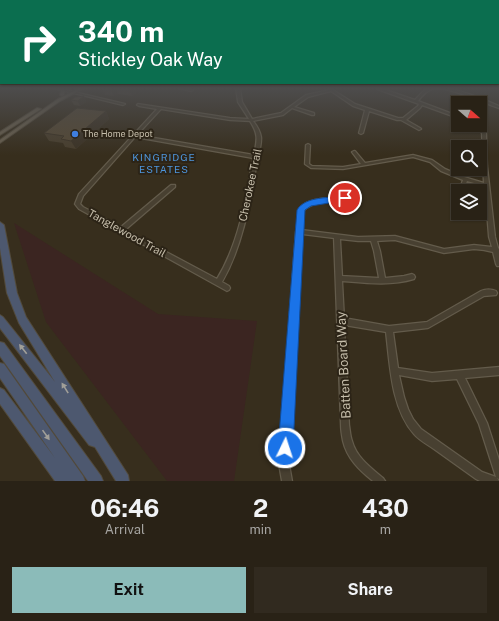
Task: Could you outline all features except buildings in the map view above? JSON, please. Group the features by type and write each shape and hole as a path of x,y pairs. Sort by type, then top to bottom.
{"highway":[{"path":"0,225 12,293 18,310 27,328 123,481"},
{"path":"0,320 123,481"},
{"path":"0,347 96,481"},
{"path":"0,368 78,481"},
{"path":"0,394 63,481"}],"main road":[{"path":"0,134 37,110"},
{"path":"0,142 43,110"},
{"path":"23,112 26,115 24,118"}],"street":[{"name":"Tanglewood Trail","path":"158,110 84,191 78,201 79,206 227,288"},
{"path":"176,110 230,119 251,120 282,114 287,110"},
{"name":"Cherokee Trail","path":"218,282 223,274 239,234 256,157 259,135 245,110"},
{"path":"302,110 312,114"},
{"path":"361,133 367,110"},
{"path":"369,110 402,119 419,129"},
{"path":"402,119 414,110"},
{"path":"441,110 451,114"},
{"path":"483,132 487,184"},
{"path":"134,136 256,157"},
{"path":"308,145 307,164 311,167 334,169 413,156 425,159 451,174 483,184"},
{"path":"354,152 364,165"},
{"path":"463,184 465,179"},
{"path":"487,185 499,264"},
{"path":"122,229 173,186"},
{"path":"287,481 284,464 301,210 306,205 341,198 351,200"},
{"path":"299,232 358,239 395,238 444,251 451,251 468,246 480,246 497,250"},
{"name":"Batten Board Way","path":"337,236 345,424 348,446 354,456 380,481"},
{"path":"372,238 377,251 382,280"},
{"path":"339,278 404,280 412,277"},
{"path":"341,321 389,329 433,324 482,293 494,292"},
{"path":"389,329 401,404 411,425 418,432 479,476 494,481"},
{"path":"396,371 432,377 499,371"},
{"path":"459,375 483,423 499,474"}],"shaded area":[{"path":"14,223 158,314 257,321 234,481 167,481 46,322"}],"place":[{"name":"The Home Depot","path":"75,134"}],"district":[{"name":"KINGRIDGE ESTATES","path":"164,162"}],"route":[{"path":"285,448 300,213 303,207 310,203 345,198"}]}
